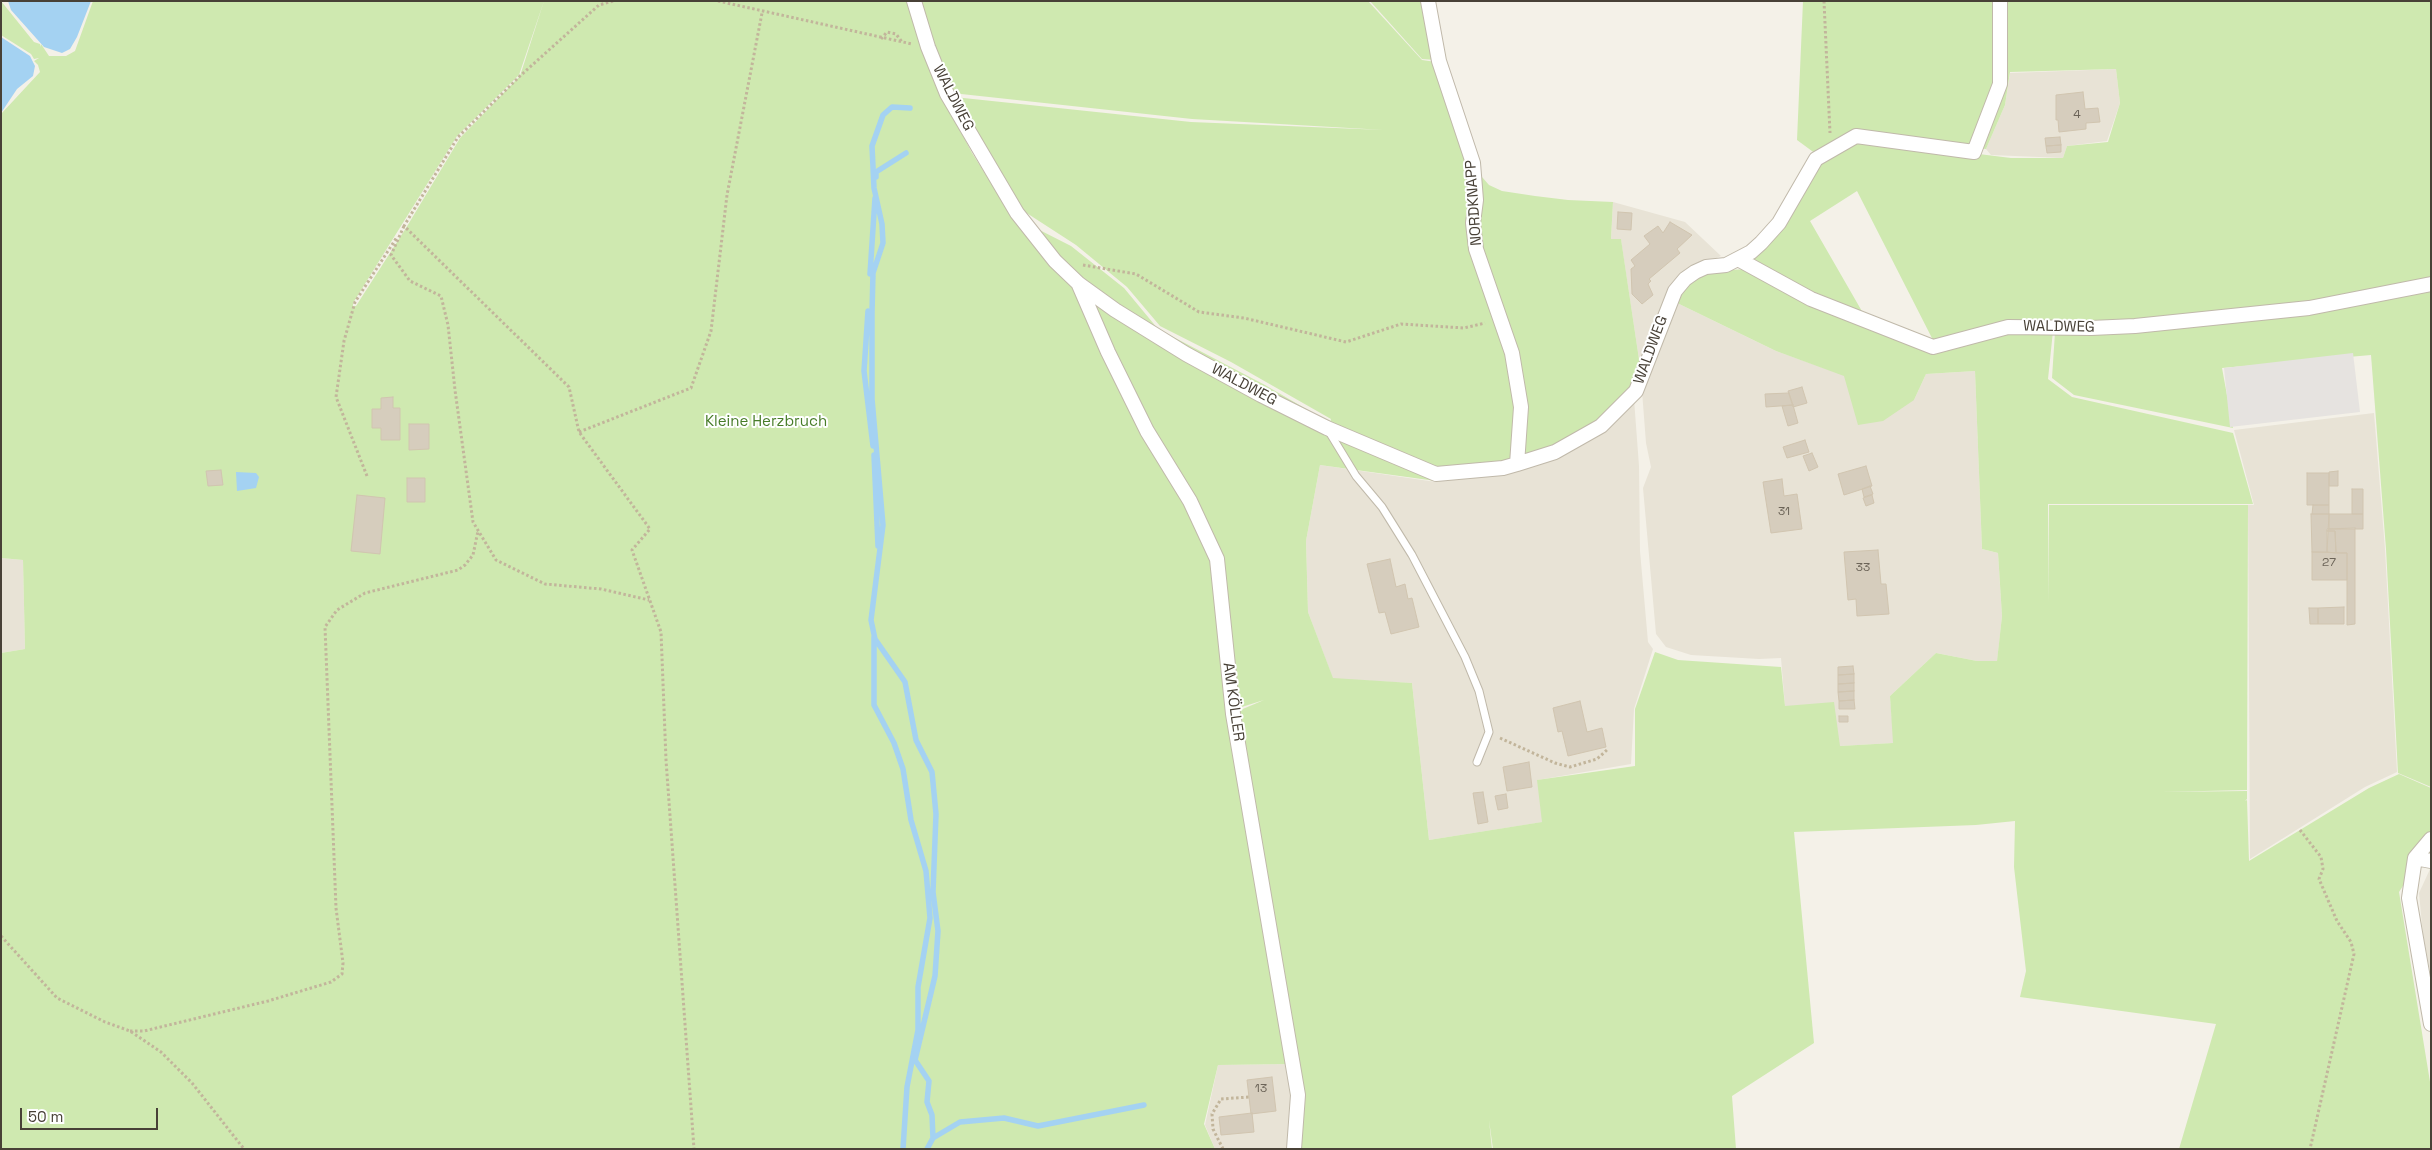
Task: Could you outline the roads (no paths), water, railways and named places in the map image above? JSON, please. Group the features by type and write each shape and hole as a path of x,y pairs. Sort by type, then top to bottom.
{"street":[{"name":"WALDWEG","path":"914,1 928,47 947,94 1017,213 1055,261 1079,284 1186,354 1327,428 1436,474 1503,468 1518,464 1556,452 1601,426 1636,391 1674,291 1685,278 1695,272 1706,267 1726,265 1738,259 1811,299 1933,347 2008,327 2091,328 2135,326 2309,308 2431,284"},
{"name":"NORDKNAPP","path":"1428,1 1439,61 1473,163 1476,200 1473,223 1476,249 1512,353 1519,386 1521,407 1518,464"},
{"path":"1738,259 1751,252 1770,235 1816,159 1856,136 1974,152 2000,84 2000,1"},
{"name":"AM KÖLLER","path":"1079,284 1108,352 1146,431 1190,501 1216,559 1231,698 1298,1095 1294,1149"},
{"path":"2431,839 2415,858 2409,898 2431,1024"},
{"path":"2415,858 2431,861"}],"lane":[{"path":"1327,428 1356,476 1382,507 1440,606 1479,690 1489,732 1477,762"}],"water":[{"path":"8,1 91,1 77,37 70,49 62,53 44,47 11,10"},
{"path":"1,37 30,56 35,66 33,76 17,89 1,113"},
{"path":"236,472 256,473 259,477 256,488 237,491"}],"waterway":[{"path":"910,108 892,107 883,115 872,146 874,188 882,224 883,243 873,273 872,313 872,399 883,525 871,620 875,639 905,682 916,740 932,772 936,814 933,892 938,931 935,976 915,1060 929,1081 927,1102 932,1115 933,1138 927,1149"},
{"path":"876,177 876,172 906,153"},
{"path":"870,274 875,198"},
{"path":"868,311 864,371 873,446"},
{"path":"874,455 878,546"},
{"path":"874,637 874,705 894,743 903,769 911,820 926,871 930,918 918,987 918,1030 907,1087 903,1149"},
{"path":"933,1138 960,1122 1004,1118 1038,1126 1144,1105"}],"park label":[{"name":"Kleine Herzbruch","path":"766,422"}]}
